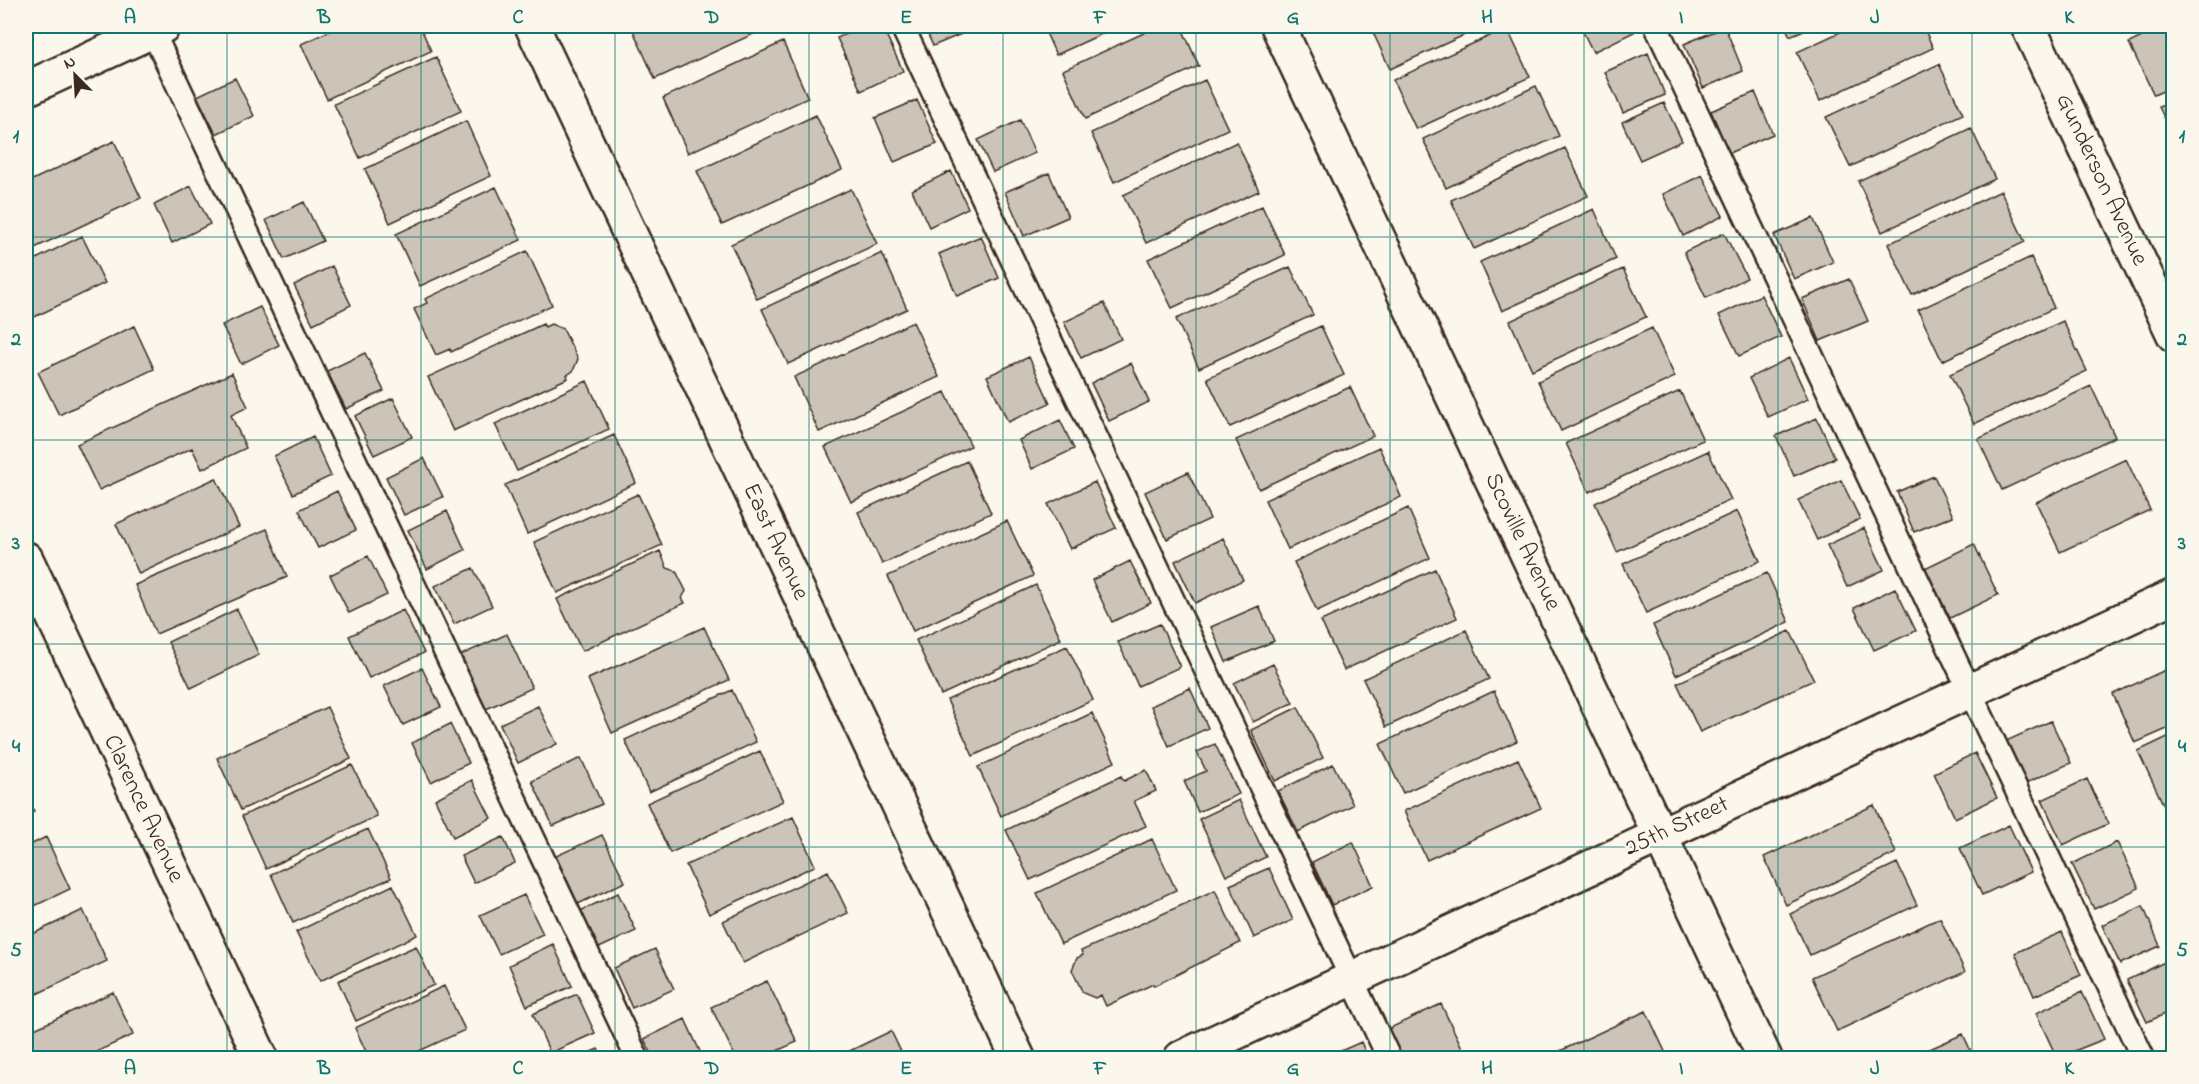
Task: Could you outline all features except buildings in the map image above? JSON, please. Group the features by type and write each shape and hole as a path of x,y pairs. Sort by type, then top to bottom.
{"street":[{"name":"East Avenue","path":"532,26 1018,1059"},
{"name":"Scoville Avenue","path":"1278,26 1765,1059"},
{"name":"Gunderson Avenue","path":"2028,26 2174,335"},
{"path":"26,89 155,27"},
{"name":"Clarence Avenue","path":"26,559 261,1059"},
{"name":"25th Street","path":"1181,1059 2174,596"}],"lane":[{"path":"902,26 1389,1059"},
{"path":"1656,26 2143,1059"},
{"path":"155,27 637,1059"}]}
